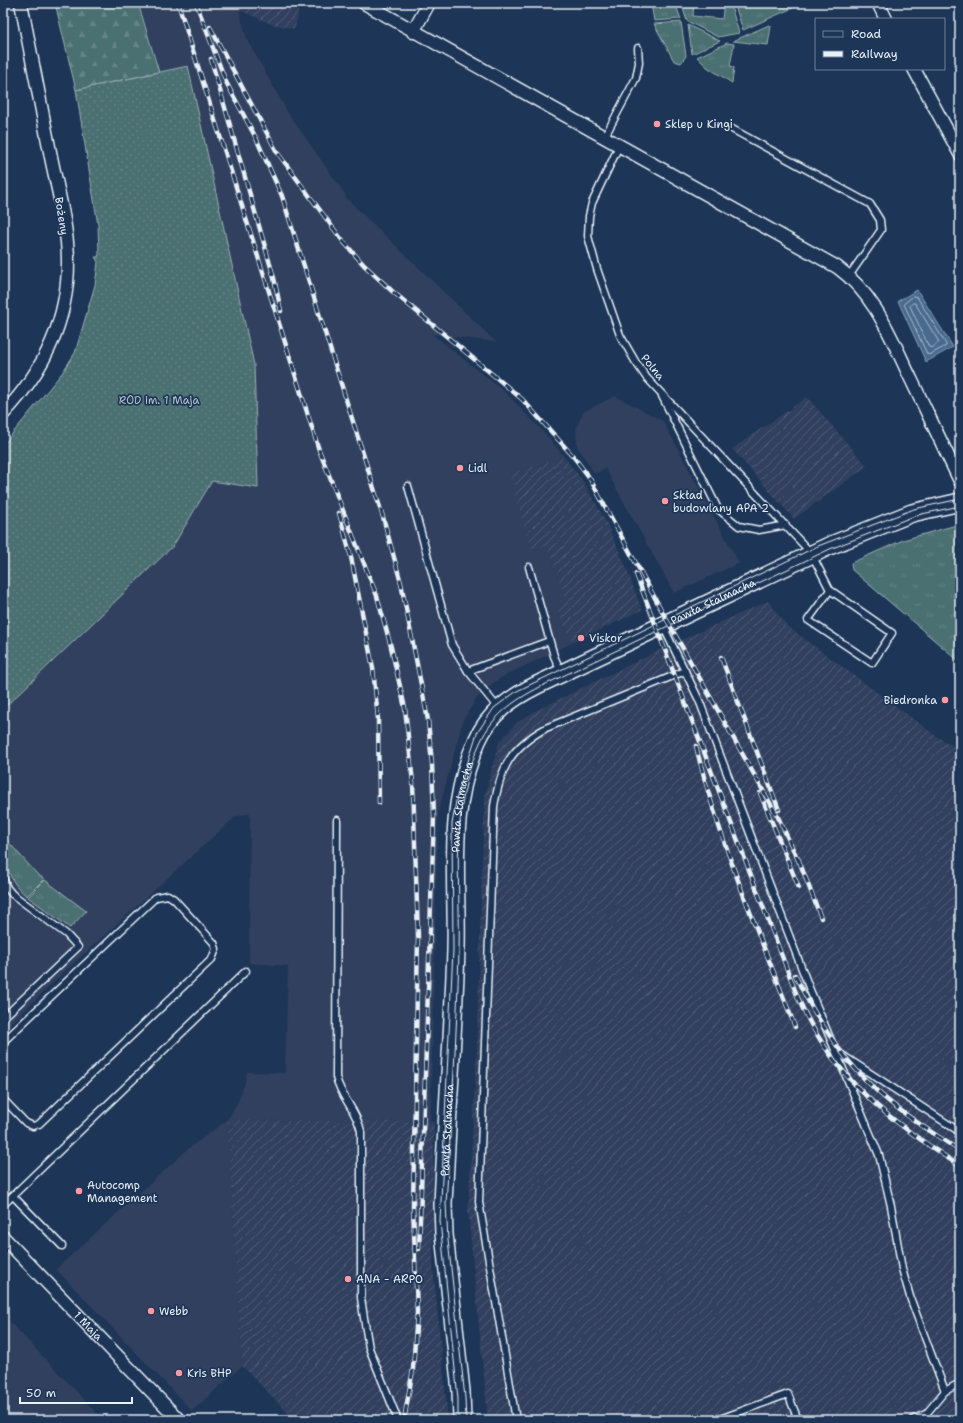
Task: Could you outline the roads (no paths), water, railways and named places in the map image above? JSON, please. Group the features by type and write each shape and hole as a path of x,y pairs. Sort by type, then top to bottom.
{"street":[{"name":"Bożeny","path":"3,414 33,378 52,341 63,306 68,262 61,206 21,3"},
{"path":"364,3 413,32 837,267 849,276 868,298 886,326 960,481"},
{"path":"413,32 429,3"},
{"path":"878,3 886,18"},
{"path":"915,70 960,154"},
{"name":"Pawła Stalmacha","path":"462,1420 462,1398 443,1214 456,950 455,831 458,804 473,750 483,728 499,709 518,695 811,553 904,516 930,508 960,502"},
{"name":"1 Maja","path":"3,1237 177,1418"}],"lane":[{"path":"604,138 636,78 639,63 638,48"},
{"path":"732,128 870,204 880,220 881,230 849,276"},
{"name":"Polna","path":"619,146 592,203 588,226 590,248 620,335 635,362 658,389 811,553 830,590"},
{"path":"658,389 718,509 739,526 760,530 786,525"},
{"path":"408,486 447,632 452,645 468,671 499,709"},
{"path":"529,567 549,641 562,673"},
{"path":"830,590 892,632 872,663 808,620 830,590"},
{"path":"662,625 699,700 810,990 879,1155 886,1179 904,1276 911,1300 945,1391"},
{"path":"468,671 549,641"},
{"path":"516,1420 479,1202 494,806 497,789 501,774 508,760 531,737 546,728 685,671"},
{"path":"337,820 336,1077 339,1088 358,1118 361,1131 361,1298 369,1348 398,1420"},
{"path":"3,878 7,888 12,894 66,934 78,948 3,1018"},
{"path":"3,1042 156,897 168,895 214,943 216,949 212,959 39,1124 33,1126 26,1123 3,1099"},
{"path":"3,1205 246,971"},
{"path":"835,1050 960,1132"},
{"path":"13,1196 62,1246"},
{"path":"912,1420 926,1414 945,1391 960,1383"},
{"path":"717,1420 788,1394 798,1420"}],"water":[{"path":"917,290 953,347 926,362 898,301"}],"tram line":[{"path":"458,1420 458,1399 440,1221 453,950 452,824 457,796 477,733 494,708 517,691 818,546 914,509 960,499"},
{"path":"466,1420 448,1240 446,1204 458,983 458,872 460,819 470,768 485,732 507,708 516,701 546,684 830,549 917,515 960,506"}],"railway":[{"path":"178,3 319,450 377,596 391,647 405,708 413,783 418,936 413,1206 417,1313 413,1369 404,1420"},
{"path":"196,3 226,82 256,138 282,196 383,517 401,583 428,720 432,764 434,816 419,1249"},
{"path":"210,27 277,152 342,240 364,265 392,291 522,399 573,456 589,477 668,622 778,817 799,862"},
{"path":"211,59 274,278 281,311"},
{"path":"339,513 351,557 373,668 378,719 379,803"},
{"path":"636,574 798,998 812,1027 828,1052 846,1075 866,1095 909,1131 960,1166"},
{"path":"721,657 779,810"},
{"path":"696,746 705,782 728,853 795,1027"},
{"path":"760,793 799,888"},
{"path":"798,858 821,918"},
{"path":"795,975 813,1009 845,1057 871,1085 912,1119 960,1151"}],"place":[{"name":"Sklep u Kingi","path":"657,124"},
{"name":"Lidl","path":"460,468"},
{"name":"Skład budowlany APA 2","path":"665,501"},
{"name":"Viskor","path":"581,638"},
{"name":"Biedronka","path":"945,700"},
{"name":"Autocomp Management","path":"79,1191"},
{"name":"ANA - ARPO","path":"348,1279"},
{"name":"Webb","path":"151,1311"},
{"name":"Kris BHP","path":"179,1373"}],"park label":[{"name":"ROD im. 1 Maja","path":"159,400"}]}
